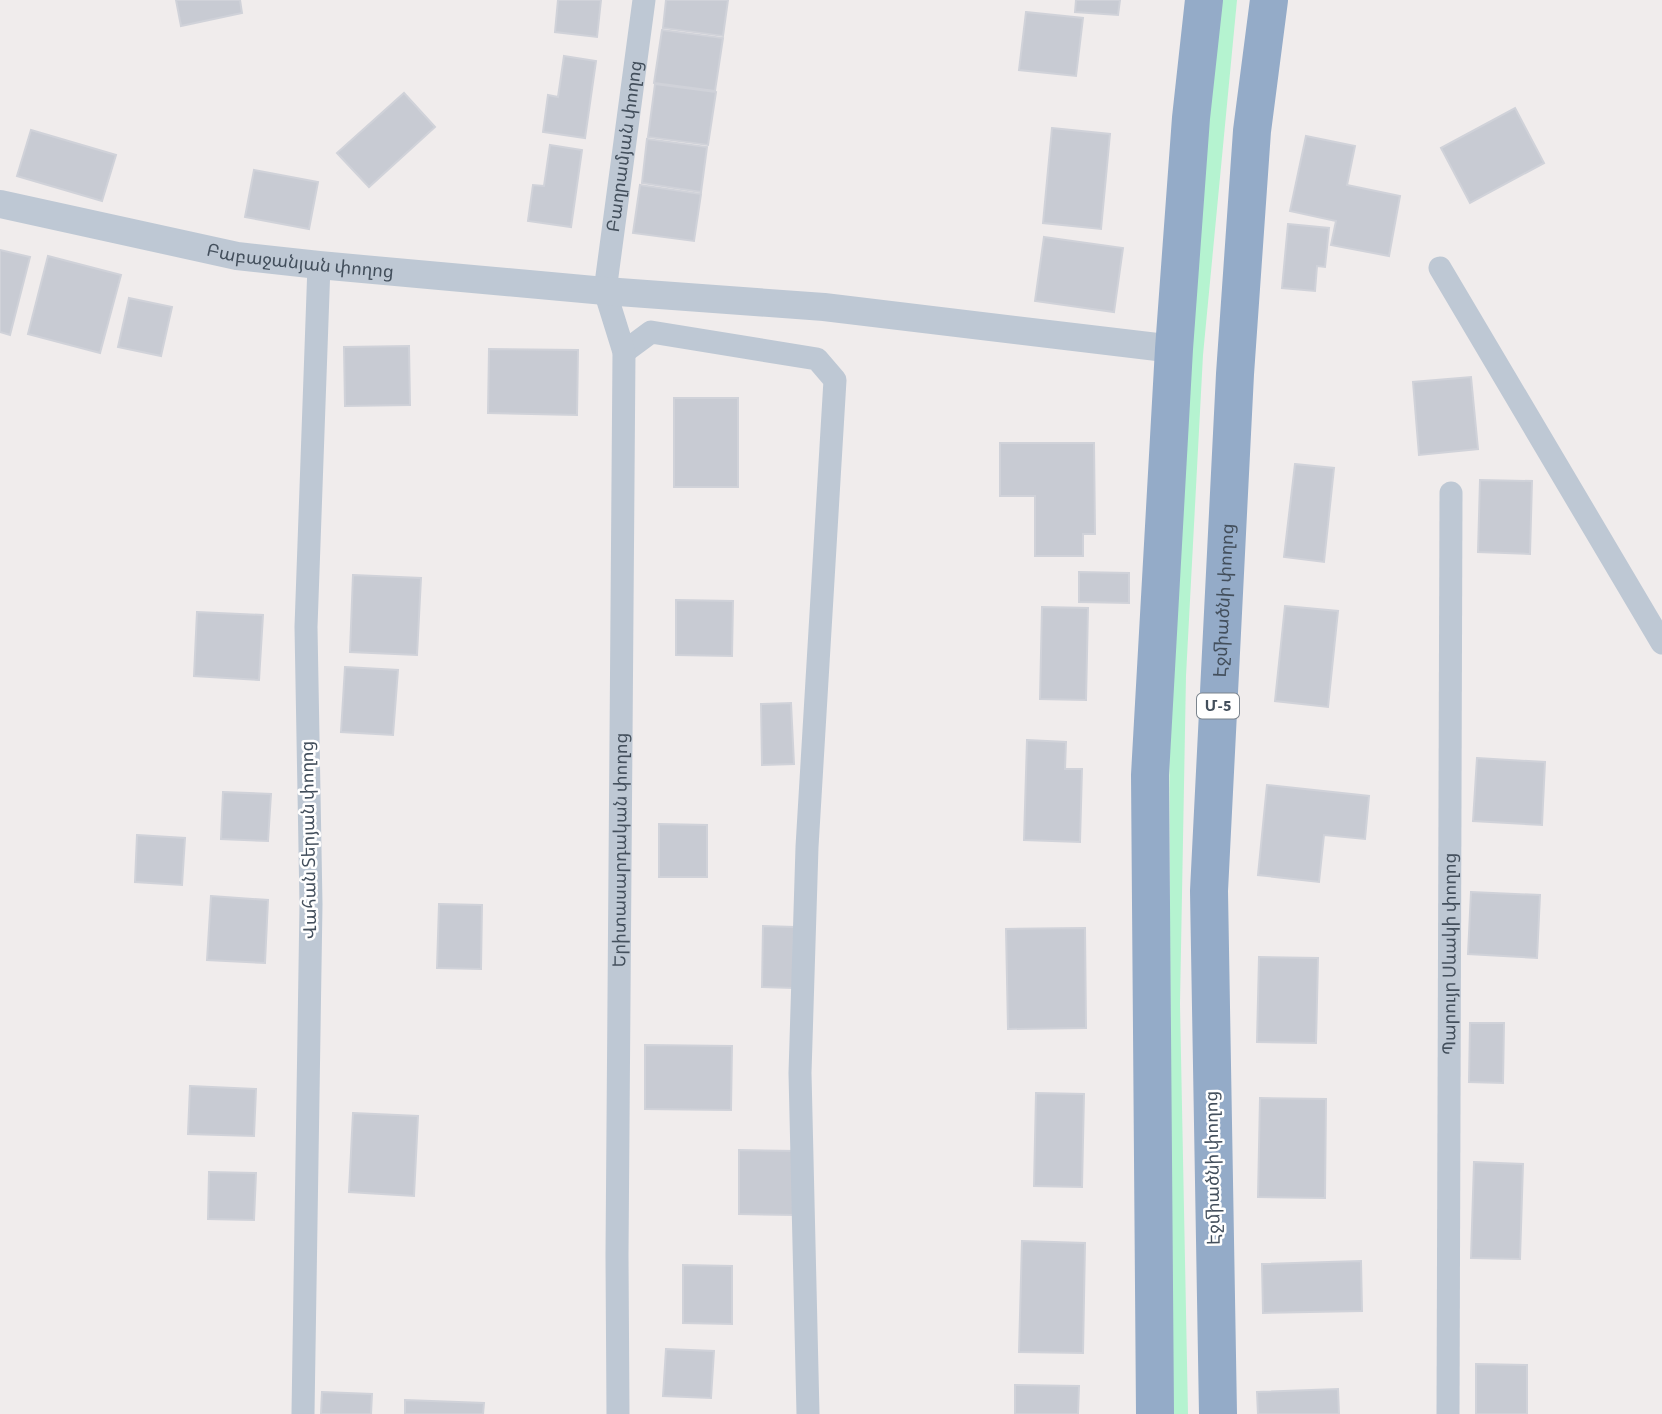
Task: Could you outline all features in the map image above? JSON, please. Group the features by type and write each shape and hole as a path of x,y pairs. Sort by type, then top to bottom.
{"highway":[{"path":"1155,1414 1150,775 1174,349 1191,118 1204,0"},
{"name":"Էջմիածնի փողոց","path":"1218,1414 1209,891 1235,374 1252,131 1269,0"}],"street":[{"name":"Բաղրամյան փողոց","path":"605,290 644,0"},
{"name":"Բաբաջանյան փողոց","path":"0,204 237,256 824,307 1174,349"},
{"name":"Վահան Տերյան փողոց","path":"303,1414 311,904 306,627 319,265"},
{"path":"1440,268 1662,643"},
{"name":"Երիտասարդական փողոց","path":"605,290 624,352 618,1414"},
{"path":"624,352 651,332 817,359 835,380 807,846 800,1073 808,1414"},
{"name":"Պարույր Սևակի փողոց","path":"1448,1414 1451,493"}],"green space":[{"path":"1220,0 1237,0 1203,355 1186,676 1180,1004 1188,1414 1172,1414 1169,676 1185,356"}],"building":[{"path":"176,0 240,0 242,13 181,26"},
{"path":"558,0 601,0 597,37 555,32"},
{"path":"666,0 728,0 723,36 663,28"},
{"path":"1076,0 1120,0 1118,15 1075,12"},
{"path":"1026,12 1083,18 1076,76 1019,70"},
{"path":"662,30 723,38 715,91 654,83"},
{"path":"564,56 596,61 585,138 543,132 548,95 558,97"},
{"path":"655,84 716,92 708,145 648,137"},
{"path":"404,93 435,127 369,187 337,153"},
{"path":"1515,108 1544,163 1470,203 1441,148"},
{"path":"1052,128 1110,134 1101,229 1043,223"},
{"path":"31,130 116,155 102,201 17,176"},
{"path":"1306,136 1355,146 1347,185 1400,196 1389,256 1331,245 1336,221 1290,211"},
{"path":"647,139 707,147 701,192 642,183"},
{"path":"550,145 582,150 571,227 528,221 533,185 544,186"},
{"path":"254,170 318,182 309,229 245,217"},
{"path":"640,185 701,194 694,241 633,233"},
{"path":"1288,224 1329,228 1325,267 1317,266 1315,291 1282,288"},
{"path":"1044,237 1123,248 1114,312 1035,301"},
{"path":"0,250 30,257 10,335 0,332"},
{"path":"48,256 121,275 100,353 28,334"},
{"path":"129,298 172,307 161,356 118,347"},
{"path":"409,346 410,405 345,406 344,347"},
{"path":"489,349 578,350 577,415 488,413"},
{"path":"1471,377 1478,449 1419,455 1413,382"},
{"path":"674,398 738,398 738,487 674,487"},
{"path":"1000,443 1094,443 1095,534 1083,534 1083,556 1035,556 1035,496 1000,496"},
{"path":"1295,464 1334,468 1324,562 1284,557"},
{"path":"1480,480 1532,481 1530,554 1478,552"},
{"path":"1079,572 1129,573 1129,603 1079,602"},
{"path":"353,575 421,578 417,655 350,652"},
{"path":"676,600 733,601 732,656 676,655"},
{"path":"1285,606 1338,611 1328,707 1275,701"},
{"path":"1042,607 1088,608 1086,700 1040,699"},
{"path":"197,612 263,615 259,680 194,676"},
{"path":"345,667 398,670 393,735 341,732"},
{"path":"791,703 794,764 762,765 761,704"},
{"path":"1027,740 1066,742 1065,769 1082,769 1080,842 1024,840"},
{"path":"1477,758 1545,762 1542,825 1473,821"},
{"path":"1267,785 1369,796 1365,839 1324,835 1319,882 1258,875"},
{"path":"223,792 271,794 268,841 221,839"},
{"path":"659,824 707,825 707,877 659,877"},
{"path":"137,835 185,838 182,885 135,882"},
{"path":"1471,892 1540,895 1537,958 1468,954"},
{"path":"211,896 268,900 265,963 207,960"},
{"path":"439,904 482,905 481,969 437,968"},
{"path":"763,926 794,927 793,988 762,987"},
{"path":"1085,928 1086,1028 1008,1029 1006,929"},
{"path":"1259,957 1318,958 1316,1043 1257,1042"},
{"path":"1470,1023 1504,1023 1503,1083 1469,1082"},
{"path":"645,1045 732,1046 731,1110 645,1109"},
{"path":"190,1086 256,1089 254,1136 188,1134"},
{"path":"1036,1093 1084,1094 1082,1187 1034,1186"},
{"path":"1260,1098 1326,1099 1325,1198 1258,1197"},
{"path":"353,1113 418,1116 414,1196 349,1192"},
{"path":"739,1150 796,1151 795,1215 739,1214"},
{"path":"1474,1162 1523,1164 1520,1259 1471,1258"},
{"path":"209,1172 256,1173 254,1220 208,1219"},
{"path":"1022,1241 1085,1243 1083,1353 1019,1352"},
{"path":"1361,1261 1362,1311 1263,1313 1262,1264"},
{"path":"683,1265 732,1266 732,1324 683,1323"},
{"path":"666,1349 714,1351 711,1398 663,1396"},
{"path":"1476,1364 1527,1365 1527,1414 1476,1414"},
{"path":"1015,1385 1079,1386 1078,1414 1015,1414"},
{"path":"1338,1389 1339,1414 1258,1414 1257,1392"},
{"path":"322,1392 372,1394 371,1414 321,1414"},
{"path":"405,1400 484,1403 483,1414 405,1414"}]}
